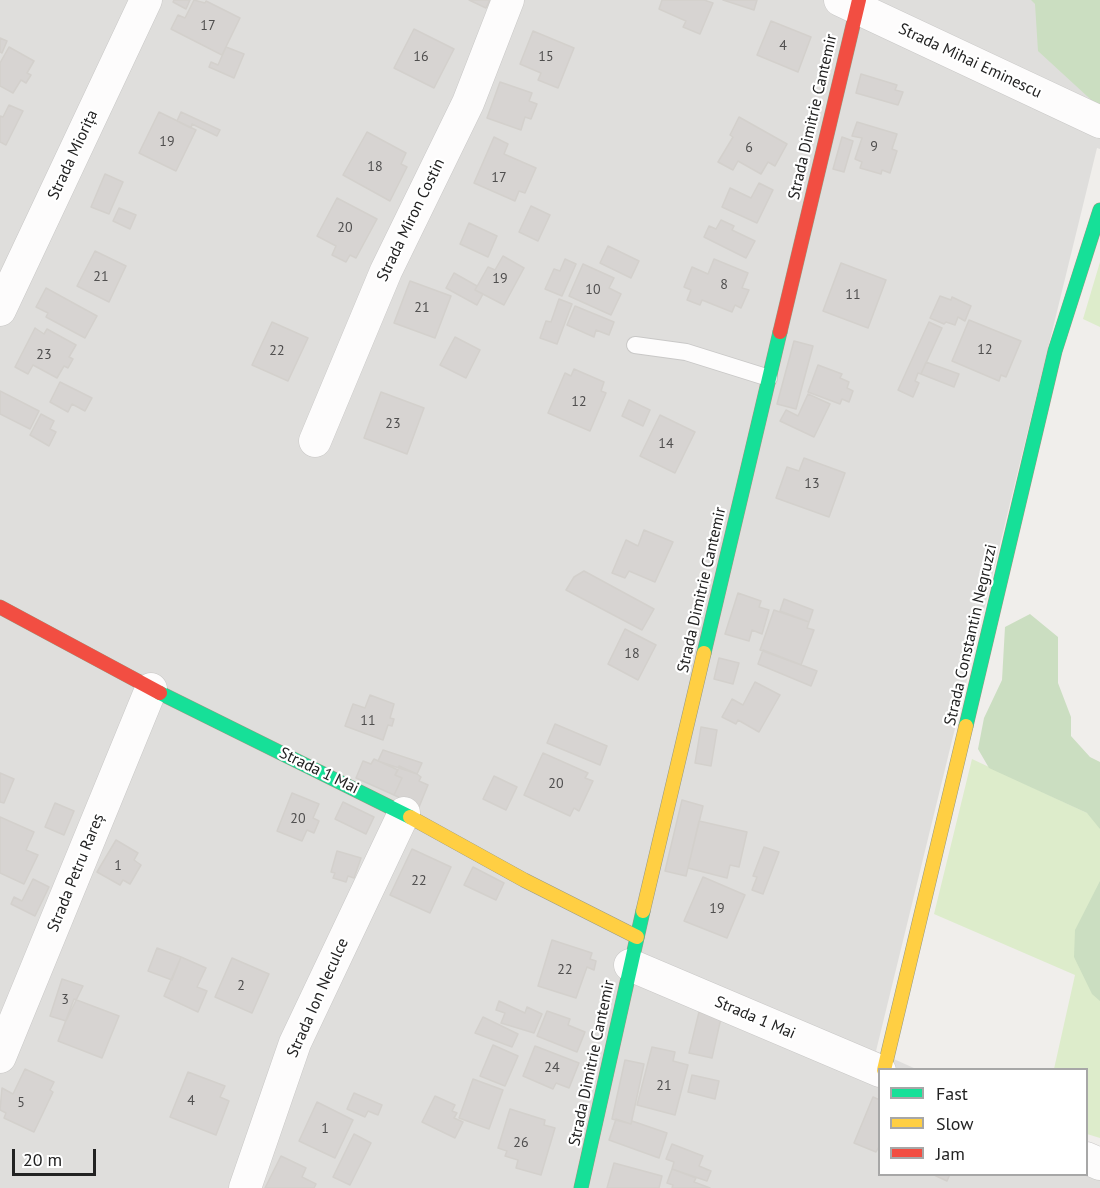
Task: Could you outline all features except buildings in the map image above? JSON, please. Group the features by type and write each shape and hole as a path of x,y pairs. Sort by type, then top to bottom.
{"street":[{"name":"Strada Miorița","path":"0,310 146,0"},
{"name":"Strada Miron Costin","path":"315,441 386,271 468,103 508,0"},
{"name":"Strada Mihai Eminescu","path":"851,2 1100,122"},
{"name":"Strada Dimitrie Cantemir","path":"581,1188 634,951 769,378 851,2"},
{"name":"Strada Constantin Negruzzi","path":"884,1068 1055,351 1100,210"},
{"name":"Strada 1 Mai","path":"0,607 151,689 404,813 524,880 634,951 878,1071"},
{"name":"Strada Petru Rareș","path":"0,1057 151,689"},
{"name":"Strada Ion Neculce","path":"245,1188 295,1043 404,813"}],"lane":[{"path":"635,345 686,352 769,378"}],"shaded area":[{"path":"0,0 1100,0 1100,149 1097,148 876,1051 914,1068 878,1068 878,1176 1088,1176 1088,1171 1100,1151 1100,1188 0,1188"}],"green space":[{"path":"1031,0 1100,0 1100,108 1038,51 1035,4"},
{"path":"1100,262 1100,327 1083,319"},
{"path":"1030,614 1058,637 1058,683 1071,717 1071,736 1090,757 1100,762 1100,829 1087,813 989,768 978,749 984,718 1002,680 1005,627"},
{"path":"972,759 1100,819 1100,1138 1088,1134 1088,1068 1054,1068 1075,975 934,914"},
{"path":"1100,881 1100,1001 1092,994 1074,957 1075,930"}],"traffic: fast":[{"path":"966,726 1055,351 1100,210"},
{"path":"704,653 780,332"},
{"path":"160,693 410,817"},
{"path":"581,1188 643,911"}],"traffic: slow":[{"path":"643,911 704,653"},
{"path":"884,1068 966,726"},
{"path":"410,817 524,880 637,937"}],"traffic: jam":[{"path":"780,332 859,0"},
{"path":"0,607 160,693"}]}
